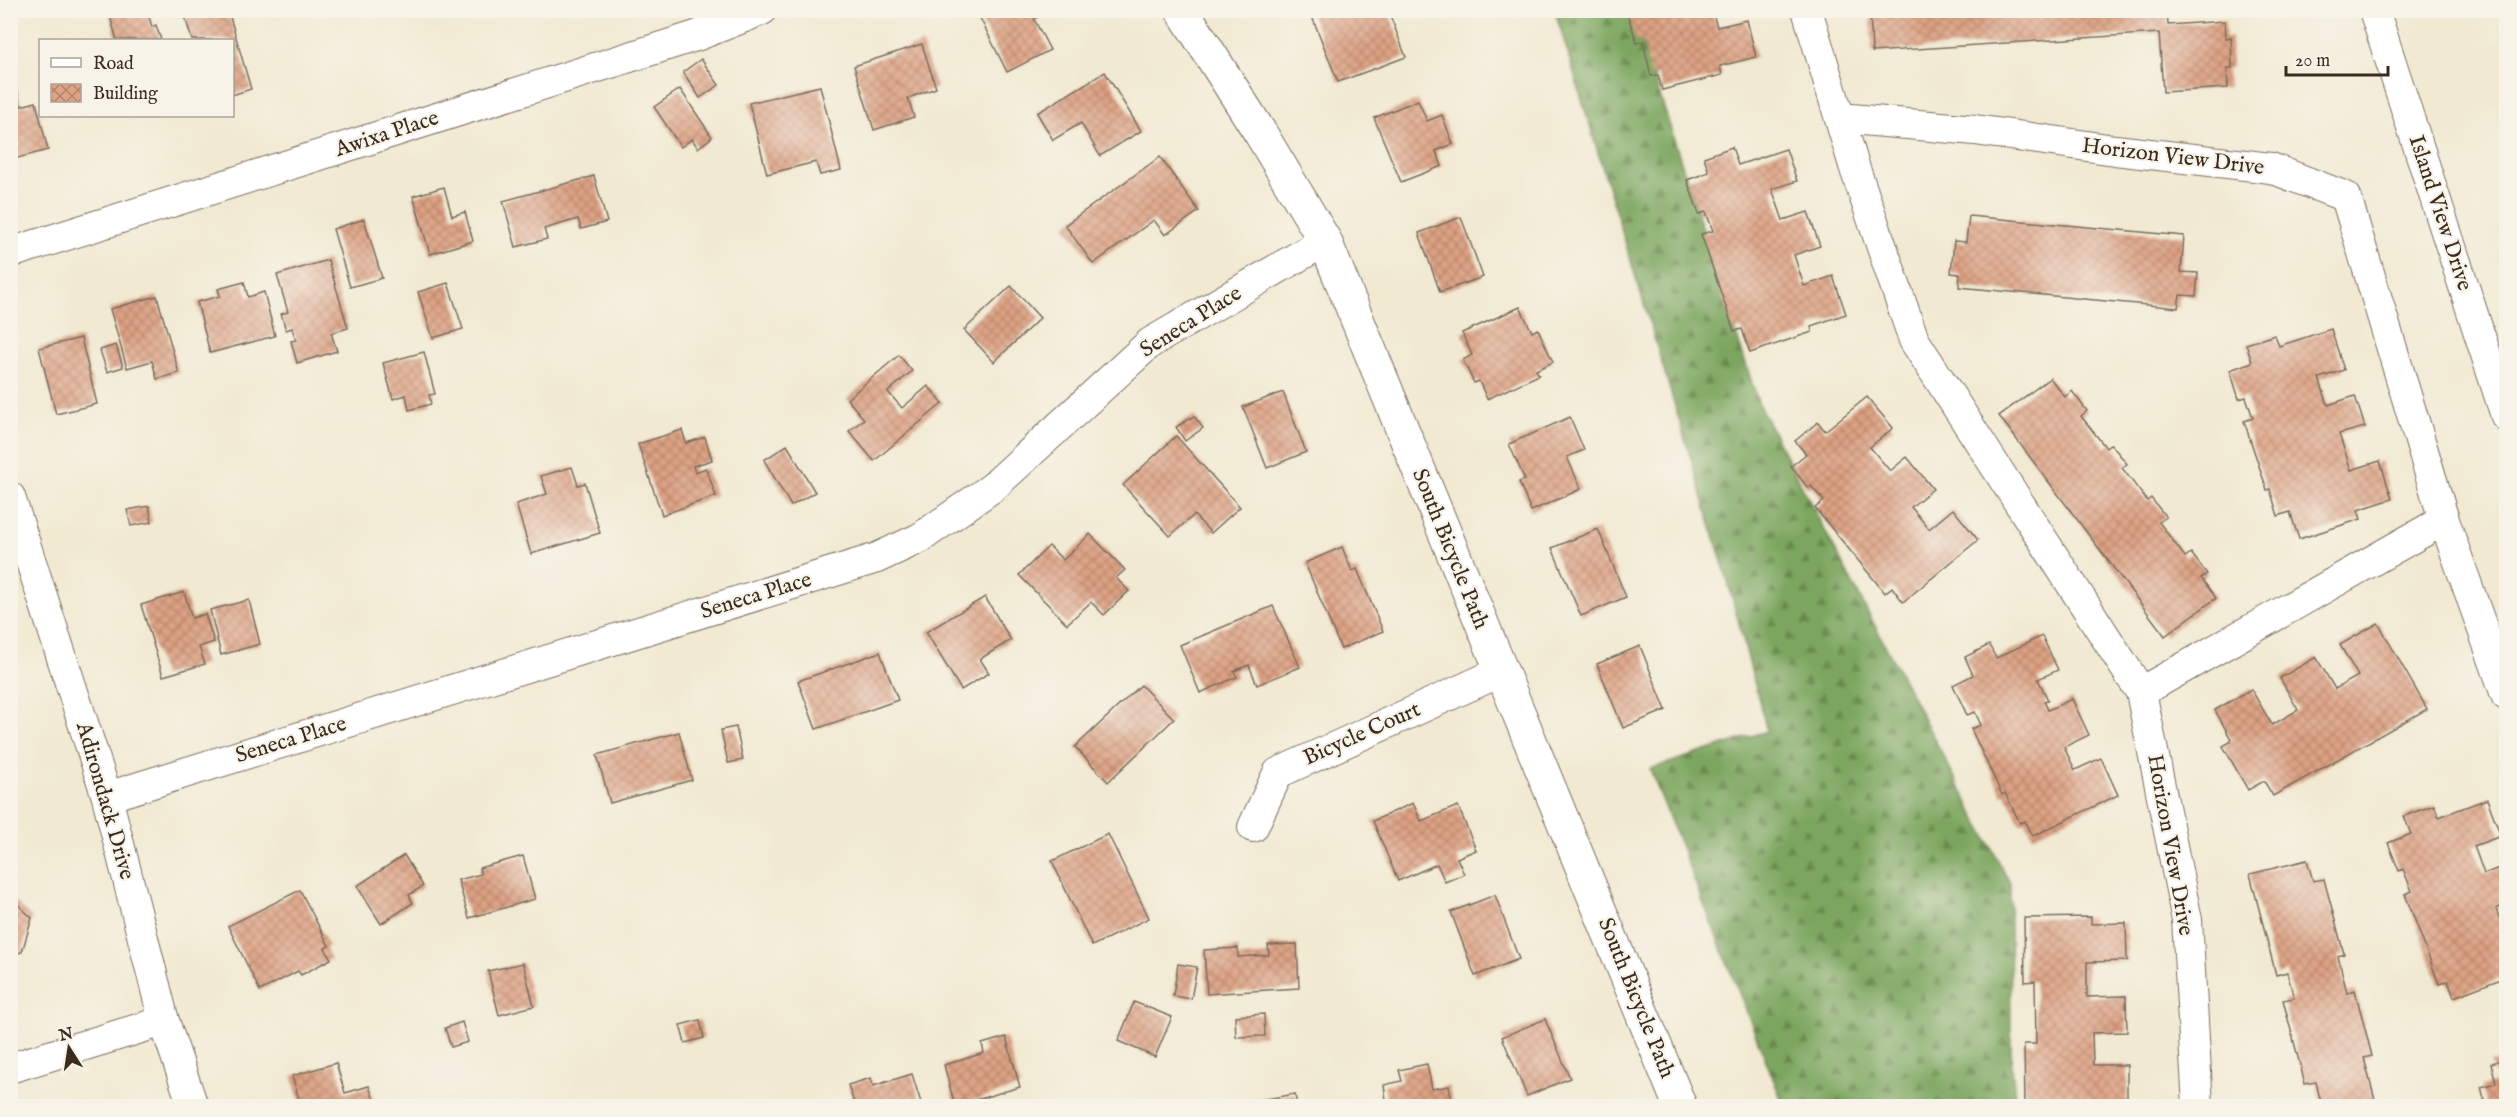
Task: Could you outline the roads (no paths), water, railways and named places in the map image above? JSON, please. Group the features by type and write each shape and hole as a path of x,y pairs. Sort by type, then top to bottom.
{"street":[{"name":"Awixa Place","path":"10,253 696,36 762,10"},
{"name":"South Bicycle Path","path":"1182,10 1261,134 1325,241 1680,1107"},
{"name":"Horizon View Drive","path":"1807,10 1855,169 1914,340 2141,692 2187,920 2198,1107"},
{"name":"Island View Drive","path":"2373,10 2506,416"},
{"name":"Horizon View Drive","path":"1840,118 1975,130 2115,150 2271,168 2346,197 2444,520 2506,695"},
{"name":"Seneca Place","path":"107,797 877,558 920,538 993,487 1150,343 1325,241"},
{"name":"Adirondack Drive","path":"10,497 107,797 164,1021 192,1107"},
{"path":"2141,692 2444,520"},
{"name":"Bicycle Court","path":"1253,827 1278,773 1500,672"},
{"path":"10,1068 164,1021"}]}
